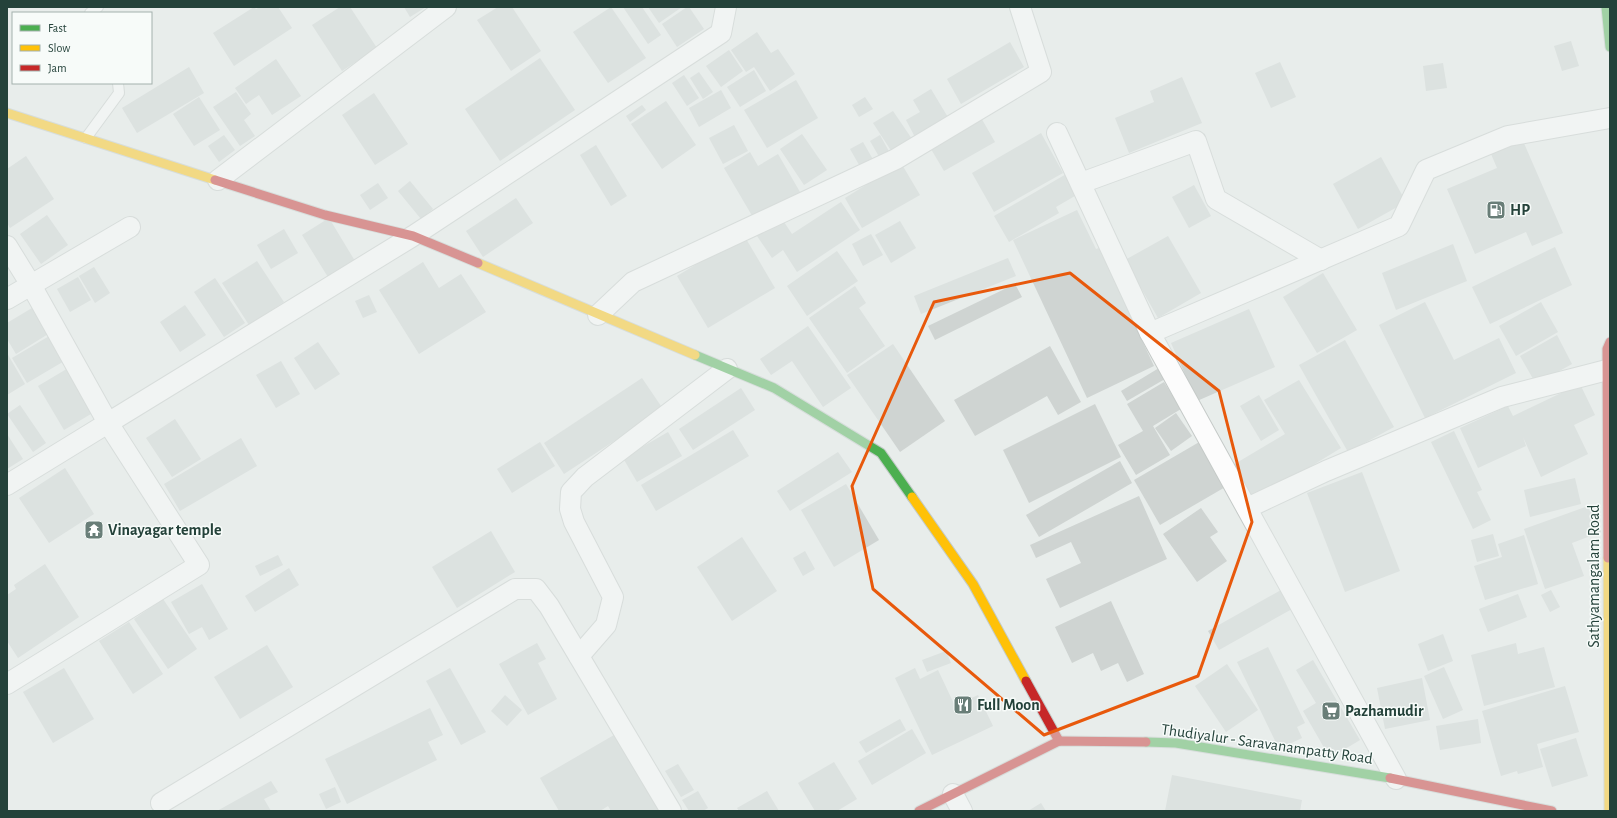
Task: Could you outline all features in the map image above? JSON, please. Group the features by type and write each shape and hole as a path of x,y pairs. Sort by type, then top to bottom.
{"main road":[{"path":"1606,7 1610,47"},
{"path":"7,114 325,215 414,236 598,315 774,388 881,453 973,584 1059,741"},
{"name":"Sathyamangalam Road","path":"1609,346 1607,370 1610,811"},
{"name":"Thudiyalur - Saravanampatty Road","path":"919,811 957,803 1059,741 1176,743 1396,779 1552,811"}],"street":[{"path":"218,180 446,7"},
{"path":"7,485 414,236 721,33 726,7"},
{"path":"598,315 633,282 896,159 1041,72 1020,7"},
{"path":"1150,334 1399,226 1426,170 1508,136 1610,118"},
{"path":"1057,133 1150,334 1396,779"},
{"path":"1081,183 1196,141 1216,199 1320,260"},
{"path":"7,300 130,227"},
{"path":"7,246 31,285 108,423 199,565 7,684"},
{"path":"579,656 606,625 612,597 574,522 570,509 571,492 585,477 727,369"},
{"path":"1247,508 1326,471 1502,397 1607,370"},
{"path":"161,803 515,589 536,589 549,606 671,811"}],"lane":[{"path":"86,138 119,93 118,84"}],"highlighted area":[{"path":"1070,273 1219,391 1252,522 1198,676 1044,735 873,589 852,486 934,302"}],"building":[{"path":"254,7 256,9 260,7 278,7 292,28 234,66 213,33"},
{"path":"340,7 350,7 377,48 342,71 312,25"},
{"path":"404,7 426,7 410,17"},
{"path":"498,7 512,7 541,51 511,71 477,20"},
{"path":"611,7 646,58 608,83 573,32"},
{"path":"623,7 642,7 661,35 648,44"},
{"path":"648,7 682,7 659,23"},
{"path":"689,7 704,29 677,47 662,24"},
{"path":"757,32 771,53 778,49 795,74 770,91 754,67 746,72 731,50"},
{"path":"1571,41 1579,66 1562,71 1554,46"},
{"path":"1010,42 1024,67 961,104 947,79"},
{"path":"729,50 743,71 721,87 706,66"},
{"path":"540,58 575,110 500,161 465,109"},
{"path":"276,59 301,96 272,115 259,95 246,104 235,88"},
{"path":"1280,62 1296,97 1271,108 1255,73"},
{"path":"1443,63 1447,88 1426,91 1423,66"},
{"path":"189,67 204,93 137,133 122,108"},
{"path":"754,70 766,91 740,107 727,87"},
{"path":"699,72 713,92 703,99 690,78"},
{"path":"684,75 699,98 687,106 672,83"},
{"path":"1182,77 1202,123 1129,153 1115,118 1154,102 1150,91"},
{"path":"796,80 818,118 767,148 744,110"},
{"path":"931,89 949,119 916,139 906,120 920,112 913,100"},
{"path":"721,90 731,108 699,127 689,108"},
{"path":"236,92 251,114 244,120 255,136 240,146 213,107"},
{"path":"374,93 408,144 375,165 342,115"},
{"path":"199,97 220,130 194,146 173,114"},
{"path":"865,97 873,109 859,117 852,105"},
{"path":"666,101 696,145 662,169 631,124"},
{"path":"642,105 646,110 630,122 626,116"},
{"path":"893,111 912,139 892,152 873,123"},
{"path":"980,116 995,142 944,171 928,144"},
{"path":"734,125 748,151 723,164 709,138"},
{"path":"1041,133 1063,173 994,212 972,173"},
{"path":"802,134 827,170 804,185 780,149"},
{"path":"224,135 235,150 219,162 208,146"},
{"path":"880,135 891,155 881,160 870,141"},
{"path":"1523,141 1563,233 1532,246 1526,232 1475,254 1447,189 1497,168 1491,154"},
{"path":"863,142 875,163 862,170 850,149"},
{"path":"596,145 627,196 611,206 580,155"},
{"path":"750,152 758,166 778,154 800,192 754,219 724,168"},
{"path":"26,156 54,199 10,228 7,223 7,169"},
{"path":"1381,157 1406,202 1358,229 1333,184"},
{"path":"901,163 920,195 862,228 845,198"},
{"path":"1068,173 1080,193 1056,207 1059,213 1009,242 994,216"},
{"path":"410,181 433,209 421,219 398,191"},
{"path":"378,183 388,198 370,210 360,195"},
{"path":"1194,185 1211,216 1189,228 1172,197"},
{"path":"516,198 533,223 483,257 466,231"},
{"path":"841,202 860,230 797,272 783,250 772,258 757,236 782,219 792,234"},
{"path":"1077,210 1096,249 1099,248 1154,366 1087,398 1013,240"},
{"path":"47,215 68,245 41,264 20,234"},
{"path":"329,218 358,266 331,282 302,235"},
{"path":"900,221 916,248 891,263 875,235"},
{"path":"284,229 298,253 271,269 257,245"},
{"path":"871,234 883,255 863,266 852,244"},
{"path":"1168,236 1201,293 1158,318 1125,260"},
{"path":"745,237 775,288 708,328 677,276 723,248"},
{"path":"1453,244 1467,281 1396,310 1382,273"},
{"path":"1555,247 1572,285 1490,324 1472,287"},
{"path":"837,251 858,281 807,316 787,286"},
{"path":"1008,258 1016,276 921,314 914,296"},
{"path":"257,261 284,302 249,325 222,283"},
{"path":"423,262 439,288 461,274 486,312 419,354 379,290"},
{"path":"94,267 110,293 95,303 79,276"},
{"path":"1323,273 1357,330 1317,353 1283,297"},
{"path":"78,277 91,300 70,312 57,289"},
{"path":"215,278 245,323 224,337 194,292"},
{"path":"1015,284 1022,297 935,340 928,326"},
{"path":"855,286 866,303 859,308 885,346 847,373 809,318"},
{"path":"369,295 377,312 363,318 355,301"},
{"path":"1425,302 1454,360 1499,338 1516,373 1425,418 1379,325"},
{"path":"1541,302 1558,332 1516,356 1499,326"},
{"path":"37,305 53,331 16,354 7,339 7,323"},
{"path":"185,305 206,335 180,352 160,322"},
{"path":"1249,309 1275,367 1197,401 1171,343"},
{"path":"808,326 851,388 823,407 792,361 771,375 760,359"},
{"path":"51,335 66,360 27,383 12,358"},
{"path":"1557,335 1572,364 1536,384 1520,356"},
{"path":"1345,340 1394,427 1348,452 1299,365"},
{"path":"318,342 340,374 315,390 294,358"},
{"path":"893,344 945,421 900,452 847,375"},
{"path":"1050,346 1081,402 1058,415 1047,396 975,436 954,400"},
{"path":"7,353 25,384 7,395"},
{"path":"281,361 300,394 276,408 256,375"},
{"path":"70,367 96,411 64,430 38,386"},
{"path":"1159,368 1165,379 1127,401 1121,391"},
{"path":"642,378 663,409 564,474 544,443"},
{"path":"1299,380 1341,448 1249,504 1228,468 1285,434 1264,400"},
{"path":"1164,382 1181,409 1153,426 1170,455 1136,475 1118,445 1143,431 1127,404"},
{"path":"1580,384 1595,415 1574,425 1588,454 1541,477 1523,437 1526,446 1478,468 1460,428 1508,406 1513,416"},
{"path":"741,388 755,410 693,450 679,429"},
{"path":"1259,395 1279,430 1261,441 1240,406"},
{"path":"1095,404 1121,457 1029,503 1003,450"},
{"path":"20,405 46,443 33,452 7,414"},
{"path":"1176,413 1192,436 1171,451 1155,428"},
{"path":"175,419 201,459 172,477 146,438"},
{"path":"733,430 749,456 656,511 641,485"},
{"path":"1454,431 1482,490 1477,492 1491,520 1473,529 1431,442"},
{"path":"668,432 682,456 637,482 623,458"},
{"path":"7,434 23,459 7,469"},
{"path":"241,438 257,466 180,511 164,484"},
{"path":"1201,441 1227,486 1160,525 1134,480"},
{"path":"540,442 555,466 512,493 497,469"},
{"path":"838,452 852,472 790,511 777,491"},
{"path":"1120,461 1132,483 1039,537 1026,515"},
{"path":"65,468 94,514 49,543 19,498"},
{"path":"1362,472 1400,571 1345,592 1307,493"},
{"path":"1575,478 1581,504 1530,517 1524,490"},
{"path":"846,484 879,540 834,567 801,510"},
{"path":"1139,496 1167,559 1060,608 1046,579 1081,563 1071,542 1036,558 1030,545"},
{"path":"1591,505 1601,532 1572,543 1584,576 1545,589 1524,529"},
{"path":"1201,508 1218,532 1210,537 1227,561 1197,582 1163,534"},
{"path":"491,531 515,572 457,608 432,567"},
{"path":"1493,534 1499,556 1477,562 1471,540"},
{"path":"1524,535 1538,584 1485,600 1474,566 1502,557 1498,544"},
{"path":"742,537 777,591 732,621 697,567"},
{"path":"805,551 815,569 803,576 793,558"},
{"path":"278,555 283,565 260,576 255,566"},
{"path":"45,564 79,617 18,658 7,641 7,595 16,589 14,585"},
{"path":"289,568 299,585 255,612 245,596"},
{"path":"202,584 228,629 209,640 202,627 189,634 171,602"},
{"path":"1281,590 1292,609 1219,650 1208,631"},
{"path":"1551,590 1560,607 1550,612 1541,595"},
{"path":"1518,594 1527,617 1488,632 1479,609"},
{"path":"163,599 197,649 168,669 134,619"},
{"path":"1111,601 1144,674 1127,682 1118,663 1101,671 1093,653 1072,663 1055,627"},
{"path":"129,622 163,674 133,694 99,641"},
{"path":"1443,634 1453,661 1428,671 1418,644"},
{"path":"537,643 546,659 538,663 557,699 528,715 499,664"},
{"path":"1516,643 1518,654 1544,647 1555,687 1484,706 1471,655"},
{"path":"267,645 293,687 240,719 214,677"},
{"path":"1268,647 1305,723 1297,727 1302,738 1279,749 1237,662"},
{"path":"946,651 951,663 927,672 922,660"},
{"path":"1313,660 1360,740 1330,758 1303,711 1316,703 1296,670"},
{"path":"1227,664 1258,710 1226,732 1195,686"},
{"path":"1444,667 1463,710 1443,719 1424,676"},
{"path":"64,668 94,719 53,743 23,692"},
{"path":"450,668 486,732 461,745 426,681"},
{"path":"915,668 920,679 938,670 955,706 978,695 993,726 932,755 895,678"},
{"path":"1422,678 1430,720 1385,729 1377,688"},
{"path":"1565,686 1579,732 1537,744 1543,767 1518,774 1517,771 1501,776 1482,711"},
{"path":"505,695 522,710 507,726 491,711"},
{"path":"430,708 443,735 428,742 437,760 347,804 325,759"},
{"path":"900,719 906,730 866,753 859,742"},
{"path":"1478,719 1481,743 1440,750 1436,726"},
{"path":"912,729 926,753 872,785 858,761"},
{"path":"614,735 660,811 611,811 608,806 600,811 559,811 540,778"},
{"path":"1576,738 1588,776 1552,787 1540,749"},
{"path":"834,762 857,799 837,811 815,811 798,783"},
{"path":"678,764 694,790 681,797 665,771"},
{"path":"1172,775 1302,800 1300,811 1165,811"},
{"path":"271,781 278,792 264,799 271,811 217,811"},
{"path":"335,787 341,802 326,809 319,794"},
{"path":"698,791 708,808 703,811 689,811 682,800"},
{"path":"767,791 779,811 739,811 737,808"},
{"path":"1041,803 1046,811 1028,811"}],"traffic: fast":[{"path":"1606,7 1610,47"},
{"path":"695,355 774,388 881,453 912,497"},
{"path":"1146,742 1176,743 1390,778"}],"traffic: slow":[{"path":"7,113 215,180"},
{"path":"478,263 695,355"},
{"path":"912,497 973,584 1026,681"},
{"path":"1608,558 1609,811"}],"traffic: jam":[{"path":"215,180 325,215 413,236 478,263"},
{"path":"1608,558 1607,349 1610,342"},
{"path":"1026,681 1059,741"},
{"path":"919,811 1059,741 1146,742"},
{"path":"1390,778 1552,811"}],"place":[{"name":"HP","path":"1496,210"},
{"name":"Vinayagar temple","path":"94,530"},
{"name":"Full Moon","path":"963,705"},
{"name":"Pazhamudir","path":"1331,711"}]}
